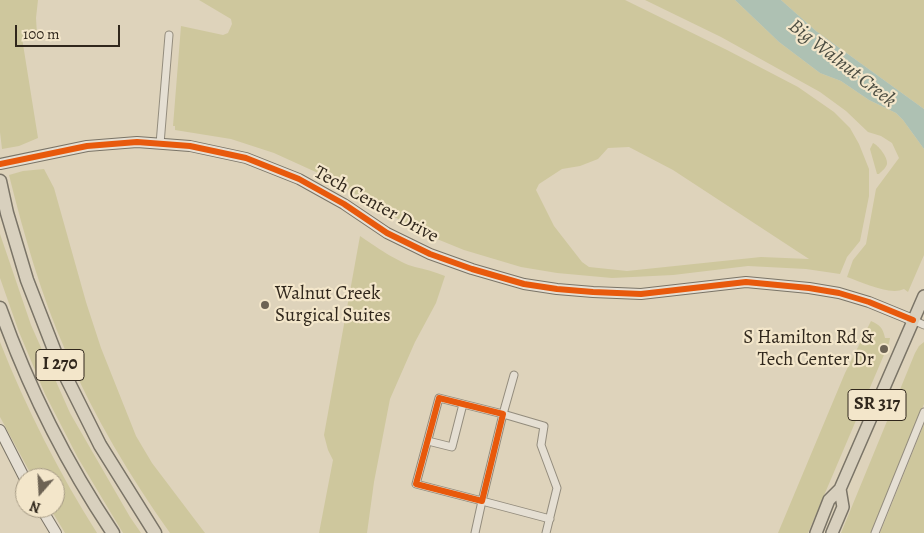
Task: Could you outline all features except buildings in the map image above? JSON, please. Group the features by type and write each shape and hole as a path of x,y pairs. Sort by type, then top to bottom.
{"highway":[{"name":"I 270","path":"0,182 27,280 60,366 100,445 155,533"},
{"name":"I 270","path":"0,308 39,403 92,503 113,533"}],"main road":[{"name":"Tech Center Drive","path":"0,164 87,146 137,142 190,146 246,158 299,179 344,204 387,233 430,254 472,269 524,284 582,292 641,294 746,282 809,288 838,293 868,302 919,322"},
{"name":"SR 317","path":"816,533 830,500 840,489 919,322 924,296"},
{"path":"0,430 19,468"},
{"name":"SR 317","path":"832,533 842,507 840,489"},
{"path":"47,518 56,533"}],"street":[{"path":"160,144 169,35"},
{"path":"474,533 514,375"},
{"path":"546,533 550,519 558,488 541,445 544,426 439,398 416,484 550,519"},
{"path":"428,442 452,447 463,404"},
{"path":"875,533 924,412"}],"shaded area":[{"path":"0,0 38,0 37,35 22,38 38,138 19,146 2,149 0,132"},
{"path":"199,0 625,0 798,87 834,112 850,128 869,169 869,196 860,241 847,257 840,274 806,269 748,266 673,275 612,278 557,273 521,267 464,250 432,237 387,213 329,178 274,153 231,139 175,130 175,126 173,126 181,26 223,35 228,33 232,24 231,19","holes":["629,147 673,170 809,259 761,257 627,271 589,267 582,262 554,226 536,190 539,184 562,169 580,166 598,159 608,148"]},
{"path":"645,0 735,0 779,42 820,73 841,81 869,100 896,113 903,120 924,149 924,255 908,292 904,289 898,291 884,290 847,277 853,260 866,244 876,189 899,158 892,143 881,136 868,132 846,111 820,92 721,37"},
{"path":"781,0 924,0 924,109 816,31"},
{"path":"873,143 882,152 887,161 886,167 879,174 877,174 870,149"},
{"path":"44,169 54,188 101,348 136,436 152,463 205,533 170,533 114,446 88,399 66,352 34,265 9,175 23,171"},
{"path":"0,234 31,325 70,413 141,533 123,533 78,458 45,394 19,332 0,278"},
{"path":"360,236 401,262 445,276 436,303 415,342 390,399 374,482 367,533 319,533 333,460 324,435"},
{"path":"871,321 881,327 885,338 890,338 889,343 808,533 778,533 845,373"},
{"path":"0,342 21,391 59,468 28,468 0,417"},
{"path":"924,342 924,404 872,533 841,533 915,353"},
{"path":"924,424 924,533 880,533"},
{"path":"65,479 97,533 65,533 56,518 65,518"}],"water":[{"name":"Big Walnut Creek","path":"735,0 781,0 816,31 924,109 924,149 896,113 869,100 841,81 820,73 779,42"}],"cycle path":[{"path":"0,164 87,146 137,142 190,146 246,158 299,179 344,204 387,233 430,254 472,269 524,284 557,289 641,294 746,282 839,293 869,302 913,320"},
{"path":"439,398 503,414 482,501 416,484 439,398"}],"place":[{"name":"Walnut Creek Surgical Suites","path":"265,305"},
{"name":"S Hamilton Rd & Tech Center Dr","path":"884,349"}]}
